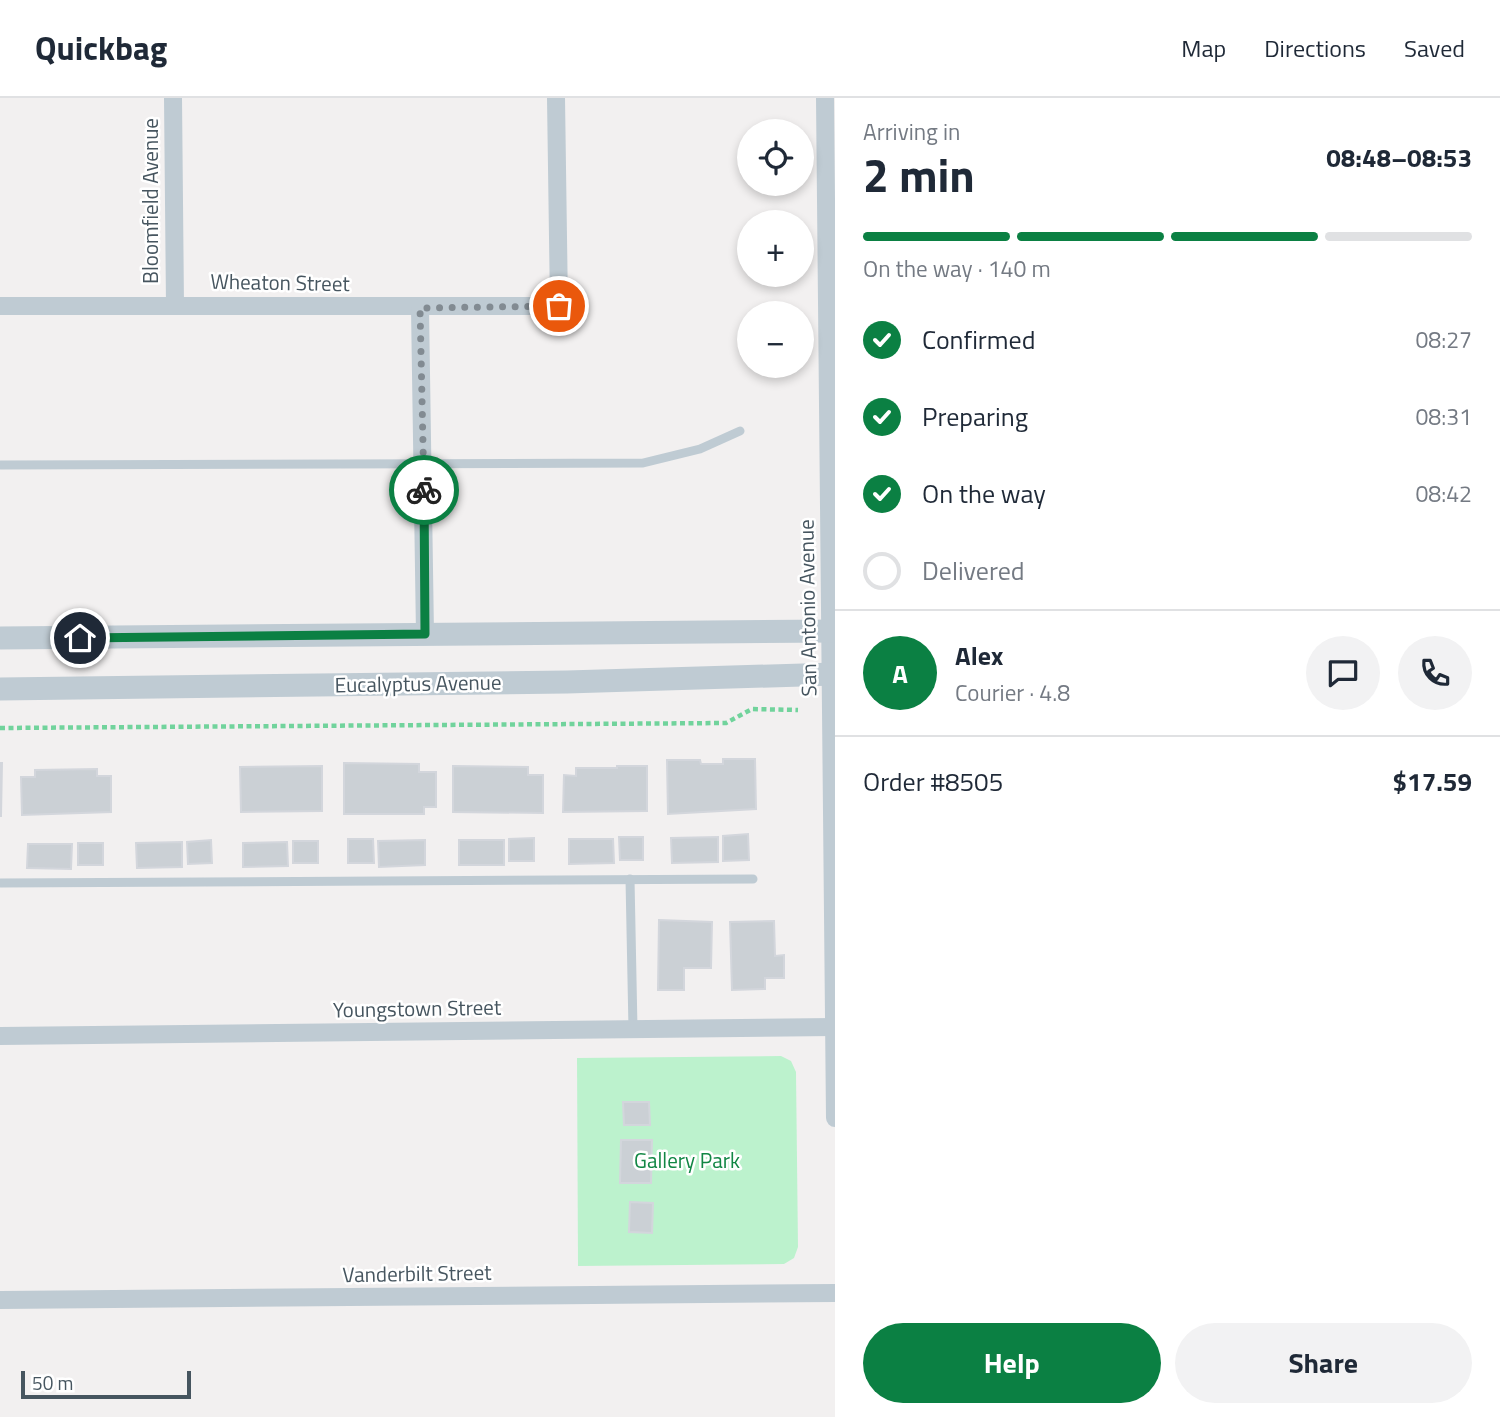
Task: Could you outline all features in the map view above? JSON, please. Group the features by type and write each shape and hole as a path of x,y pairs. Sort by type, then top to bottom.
{"street":[{"name":"Bloomfield Avenue","path":"173,98 175,304"},
{"name":"Wheaton Street","path":"0,306 559,306 556,98"},
{"name":"San Antonio Avenue","path":"825,98 831,374 835,1118"},
{"path":"420,308 425,634"},
{"path":"0,638 833,631"},
{"name":"Eucalyptus Avenue","path":"0,689 567,682 833,674"},
{"name":"Youngstown Street","path":"0,1036 834,1027"},
{"name":"Vanderbilt Street","path":"0,1300 835,1293"}],"lane":[{"path":"0,465 643,463 700,449 740,431"},
{"path":"631,879 633,1029"},
{"path":"0,883 753,879"}],"path":[{"path":"0,728 726,723 752,709 798,710"}],"green space":[{"name":"Gallery Park","path":"781,1056 791,1061 796,1072 798,1247 794,1258 784,1264 578,1266 577,1058"}],"building":[{"path":"723,759 755,759 756,809 668,814 667,760 700,760 701,764 723,764"},
{"path":"2,763 1,816 0,816"},
{"path":"344,763 419,764 419,772 436,772 436,807 424,807 424,814 344,814"},
{"path":"322,766 322,811 241,812 240,767"},
{"path":"453,766 528,767 528,775 543,775 543,813 453,812"},
{"path":"647,766 647,811 563,812 564,775 576,776 576,768"},
{"path":"97,769 97,776 111,776 111,812 22,815 21,777 35,777 35,770"},
{"path":"748,834 749,860 723,861 723,836"},
{"path":"619,837 643,837 643,860 620,860"},
{"path":"718,837 718,862 672,863 671,838"},
{"path":"534,838 534,861 509,861 509,839"},
{"path":"348,839 373,839 374,863 348,863"},
{"path":"569,839 613,839 614,863 569,864"},
{"path":"211,840 212,863 188,864 187,842"},
{"path":"425,840 425,865 379,867 378,841"},
{"path":"459,840 504,840 504,865 459,865"},
{"path":"293,841 318,841 318,863 293,863"},
{"path":"182,842 182,867 137,868 136,843"},
{"path":"287,842 288,866 243,867 243,843"},
{"path":"78,843 103,843 103,865 78,865"},
{"path":"28,844 72,844 71,869 27,868"},
{"path":"659,920 712,922 711,968 684,968 684,990 658,990"},
{"path":"774,921 775,956 784,955 784,978 765,978 765,989 732,990 730,922"},
{"path":"623,1102 649,1102 650,1125 624,1125"},
{"path":"621,1140 652,1140 651,1183 620,1183"},
{"path":"630,1202 653,1203 652,1233 629,1232"}],"way so far":[{"path":"424,490 420,308 559,306"}],"route":[{"path":"80,638 425,634 424,490"}]}
